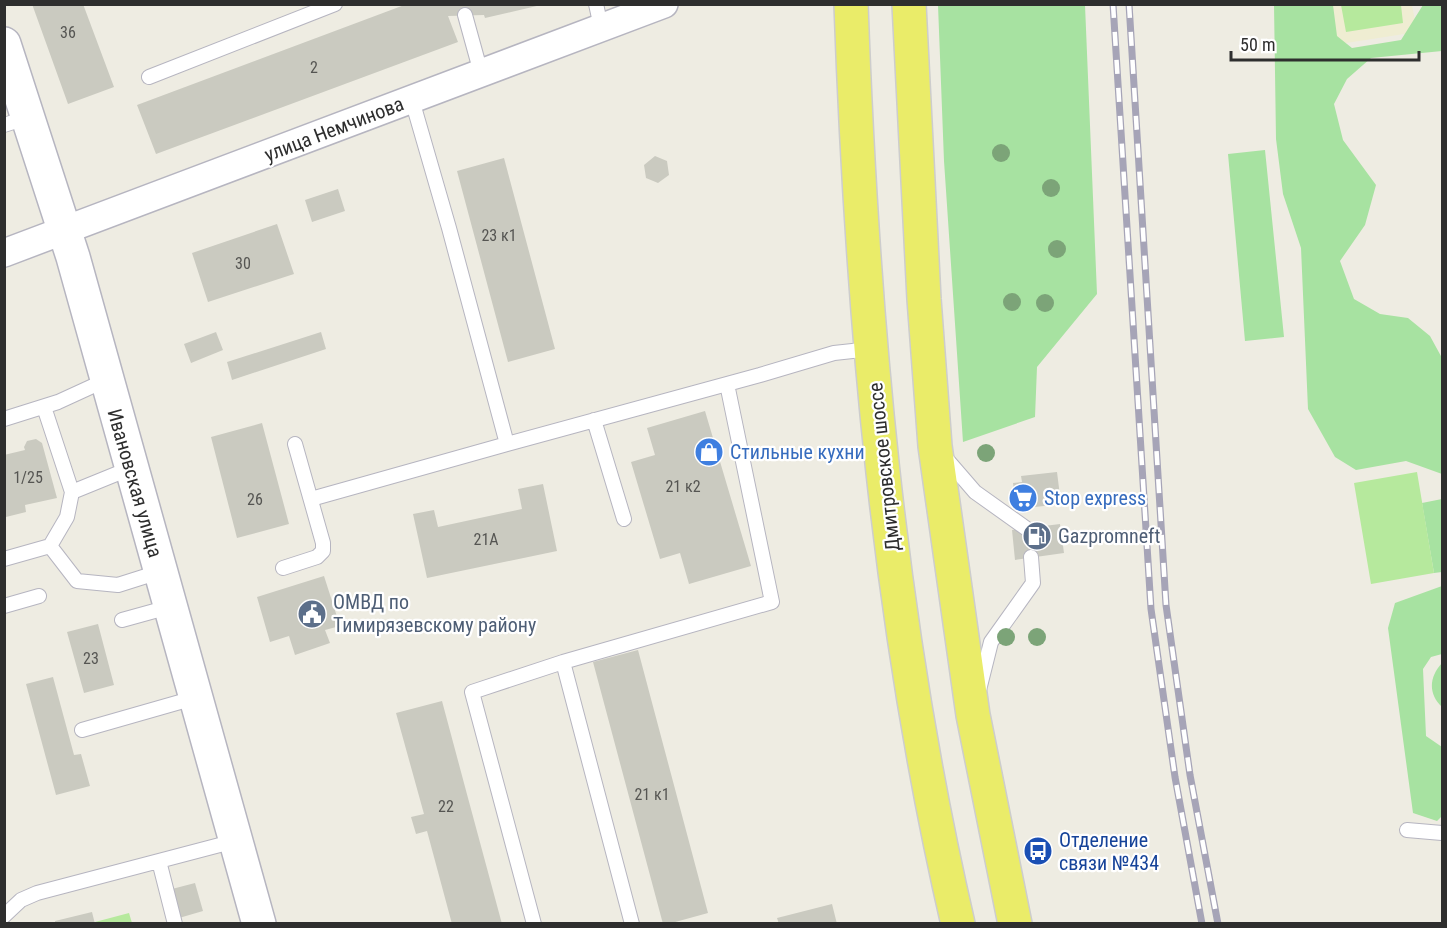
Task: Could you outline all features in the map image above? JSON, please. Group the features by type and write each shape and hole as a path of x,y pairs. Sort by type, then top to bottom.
{"main road":[{"name":"Дмитровское шоссе","path":"851,4 854,104 880,453 910,684 958,924"},
{"path":"909,4 924,299 935,446 973,715 1015,924"}],"street":[{"name":"улица Немчинова","path":"4,253 481,73 599,16 664,4"},
{"name":"Ивановская улица","path":"4,44 17,121 65,230 259,924"}],"lane":[{"path":"149,77 335,4"},
{"path":"465,15 481,73"},
{"path":"412,100 507,444"},
{"path":"311,499 834,353 871,349"},
{"path":"4,419 58,402 106,380"},
{"path":"534,924 472,692 563,662 772,602 727,384"},
{"path":"4,560 50,546 67,517 72,492 44,407"},
{"path":"594,420 624,519"},
{"path":"283,568 317,557 323,551 323,543 295,444"},
{"path":"935,446 975,492 1027,529"},
{"path":"72,492 130,468"},
{"path":"50,546 77,582 118,585 159,572"},
{"path":"973,715 991,642 1033,583 1031,557"},
{"path":"4,606 39,596"},
{"path":"122,620 169,607"},
{"path":"563,662 632,924"},
{"path":"82,730 194,698"},
{"path":"1407,830 1443,833"},
{"path":"4,916 29,896 235,841"},
{"path":"159,861 175,924"}],"shaded area":[{"path":"1321,5 1412,5 1417,32 1327,46"}],"green space":[{"path":"938,5 1085,5 1097,294 1037,367 1035,417 963,442 944,161"},
{"path":"1274,5 1333,5 1337,36 1352,48 1401,40 1423,5 1442,5 1442,51 1371,58 1347,79 1334,104 1343,140 1376,185 1365,225 1340,261 1354,299 1380,314 1408,318 1430,336 1442,358 1442,474 1406,461 1356,470 1335,457 1308,409 1301,248 1283,194 1276,139"},
{"path":"1341,5 1401,5 1403,23 1346,32"},
{"path":"1265,150 1284,337 1245,341 1228,154"},
{"path":"1417,472 1434,573 1371,584 1354,483"},
{"path":"1442,499 1442,572 1434,573 1422,503"},
{"path":"1442,586 1442,654 1431,657 1423,669 1426,736 1442,747 1442,816 1437,821 1413,813 1388,628 1395,603"},
{"path":"1442,663 1442,707 1434,697 1432,685 1435,674"},
{"path":"129,913 132,923 95,922"}],"building":[{"path":"32,4 83,4 114,87 68,104"},
{"path":"407,4 541,5 485,18 484,15 448,16 458,42 156,154 137,105"},
{"path":"655,156 667,161 669,175 658,183 646,178 644,165"},
{"path":"504,158 555,349 508,362 457,171"},
{"path":"338,189 345,211 312,222 305,200"},
{"path":"277,224 294,274 208,302 192,253"},
{"path":"216,332 223,350 191,363 184,344"},
{"path":"321,332 326,349 232,380 227,362"},
{"path":"705,411 751,566 689,584 680,553 660,559 631,462 655,455 647,428"},
{"path":"262,423 289,524 237,538 211,437"},
{"path":"36,439 42,443 57,498 25,505 26,512 6,517 4,455 25,450 27,441"},
{"path":"1057,472 1061,504 1035,507 1035,503 1016,506 1013,483 1022,482 1021,476"},
{"path":"543,484 557,551 427,578 413,514 434,510 438,527 522,509 518,489"},
{"name":"Gazpromneft","path":"1060,524 1064,553 1015,560 1012,530"},
{"path":"324,576 340,626 325,630 330,643 295,655 289,636 270,642 257,597"},
{"path":"98,624 114,685 84,693 67,632"},
{"path":"638,650 708,913 668,924 663,924 593,662"},
{"path":"53,677 74,755 81,754 90,786 56,795 26,684"},
{"path":"442,701 502,924 452,924 427,831 416,834 411,817 424,814 396,713"},
{"path":"195,883 203,911 179,918 172,889"},
{"path":"832,904 837,924 779,924 777,918"},
{"path":"92,912 95,924 55,924 55,921"}],"railway":[{"path":"1113,4 1151,609 1175,777 1202,924"},
{"path":"1129,4 1166,605 1190,775 1218,924"}],"place":[{"name":"Стильные кухни","path":"709,452"},
{"name":"Stop express","path":"1023,498"},
{"name":"Gazpromneft","path":"1037,536"},
{"name":"ОМВД по Тимирязевскому району","path":"312,614"},
{"name":"Отделение связи №434","path":"1038,851"}]}
